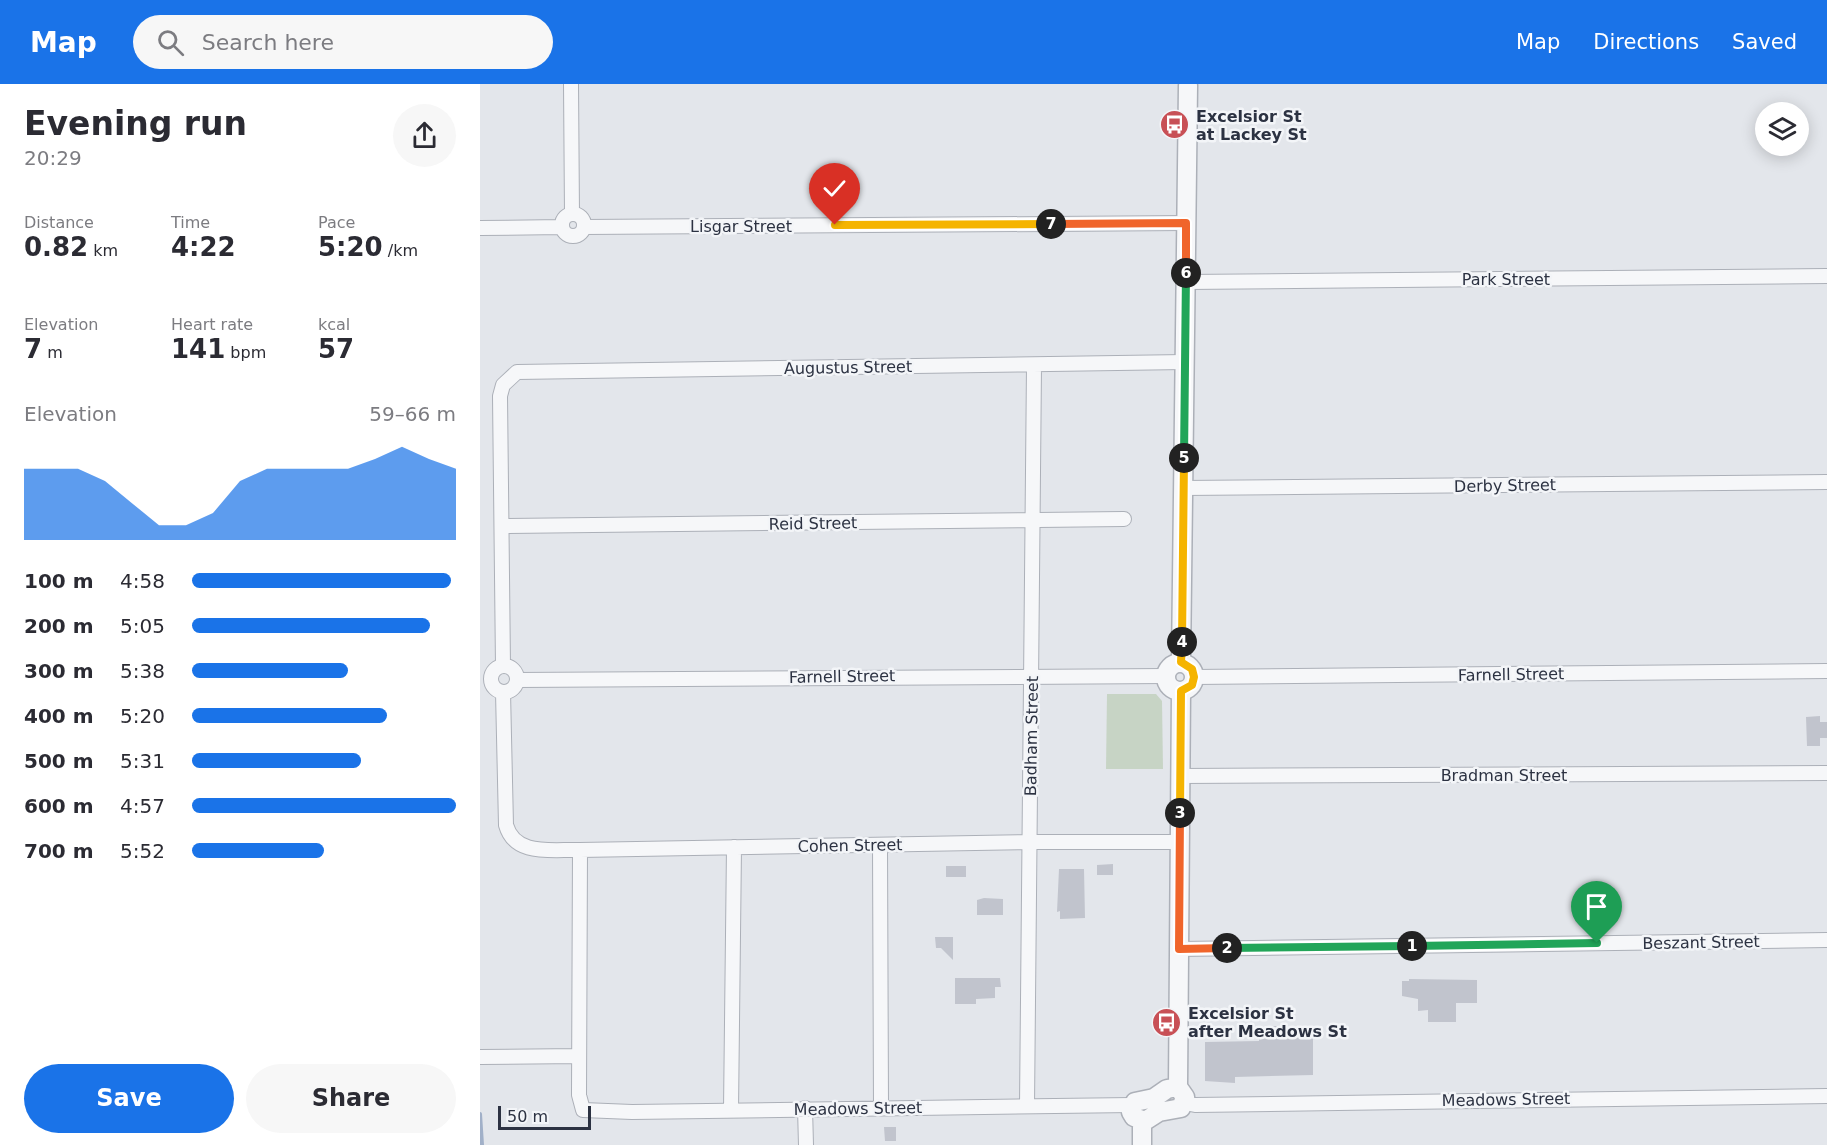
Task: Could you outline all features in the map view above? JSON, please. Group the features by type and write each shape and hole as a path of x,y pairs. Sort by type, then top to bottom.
{"street":[{"path":"571,84 572,214"},
{"path":"1181,662 1188,85"},
{"path":"572,214 581,217 584,227 580,233 573,236 566,234 562,227 563,220 572,214"},
{"name":"Lisgar Street","path":"584,227 1186,223"},
{"path":"480,228 562,227"},
{"name":"Park Street","path":"1186,282 1827,276"},
{"name":"Augustus Street","path":"502,526 500,396 503,385 512,375 531,370 1034,366 1185,362"},
{"name":"Badham Street","path":"1027,1106 1034,366"},
{"name":"Derby Street","path":"1183,488 1827,482"},
{"name":"Reid Street","path":"502,526 1124,519"},
{"path":"502,526 503,666"},
{"path":"1181,662 1192,669 1194,677 1192,685 1181,691 1172,688 1166,676 1173,664 1181,662"},
{"path":"503,666 512,668 518,680 514,687 503,692 486,680 503,666"},
{"name":"Farnell Street","path":"1194,677 1827,671"},
{"name":"Farnell Street","path":"518,680 1031,675 1166,676"},
{"path":"1142,1145 1137,1100 1154,1098 1167,1089 1181,1095 1179,842 1181,691"},
{"name":"Cohen Street","path":"503,692 506,825 509,836 520,846 580,850 1029,842 1179,842"},
{"name":"Bradman Street","path":"1181,776 1827,773"},
{"path":"880,845 881,1107"},
{"path":"731,1110 734,847"},
{"path":"480,1057 579,1056 580,850"},
{"name":"Beszant Street","path":"1179,949 1827,940"},
{"name":"Meadows Street","path":"579,1056 579,1103 583,1110 1027,1106 1137,1113"},
{"name":"Meadows Street","path":"1181,1095 1195,1105 1827,1096"},
{"path":"806,1108 806,1145"}],"green space":[{"path":"1107,694 1156,694 1162,701 1163,769 1106,769"}],"building":[{"path":"1820,716 1820,722 1827,722 1827,738 1820,738 1820,746 1807,746 1806,717"},
{"path":"1113,864 1113,875 1097,875 1097,865"},
{"path":"946,866 966,866 966,877 946,877"},
{"path":"1059,869 1084,869 1085,918 1060,919 1060,911 1057,912"},
{"path":"1003,899 1003,915 977,915 977,900"},
{"path":"935,937 953,937 953,960 941,948 936,948"},
{"path":"955,978 1000,978 1001,987 995,987 995,998 976,999 976,1004 955,1004"},
{"path":"1409,979 1477,980 1477,1003 1456,1003 1456,1022 1428,1022 1428,1010 1418,1011 1418,999 1402,996 1402,981 1409,981"},
{"path":"1273,1026 1285,1026 1285,1033 1313,1033 1313,1075 1235,1077 1235,1083 1205,1081 1205,1042 1259,1041 1259,1033 1273,1033"},
{"path":"884,1127 896,1127 896,1141 885,1141"}],"waterway":[{"path":"480,1114 482,1145"}],"place":[{"name":"Excelsior St at Lackey St","path":"1175,125"},
{"name":"Excelsior St after Meadows St","path":"1167,1022"}],"route":[{"path":"835,225 1186,223 1181,662 1186,663 1192,669 1194,681 1192,685 1181,691 1179,949 1597,943"}]}
